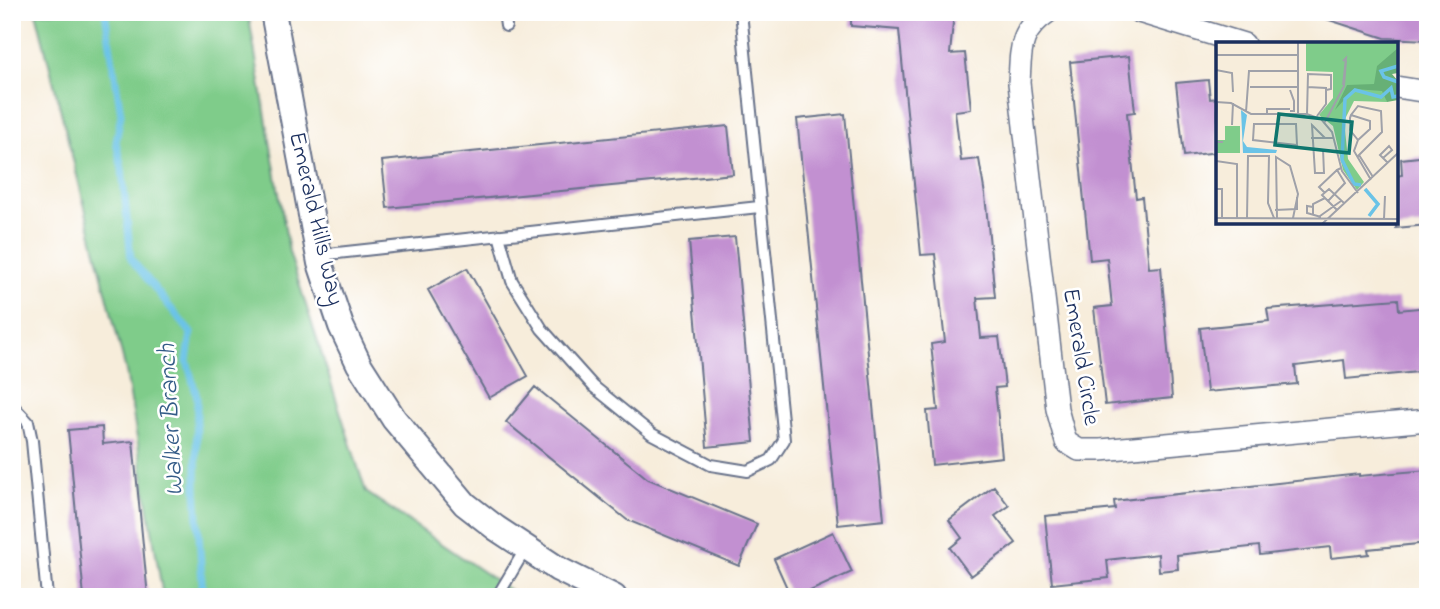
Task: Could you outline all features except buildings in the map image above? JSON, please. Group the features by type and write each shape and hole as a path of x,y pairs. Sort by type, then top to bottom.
{"street":[{"name":"Emerald Hills Way","path":"273,12 318,255 341,326 359,364 394,419 465,503 558,569 614,597"},
{"name":"Emerald Circle","path":"1048,12 1034,22 1022,40 1019,83 1057,409 1066,442 1079,450 1101,450 1428,420"},
{"path":"1139,12 1237,42"},
{"path":"1398,87 1428,92"}],"lane":[{"path":"504,12 506,26"},
{"path":"499,235 512,281 542,329 594,387 652,434 711,465 748,471 771,460 784,440 741,12"},
{"path":"318,255 759,207"},
{"path":"12,405 28,422 32,441 47,597"},
{"path":"497,597 526,548"}],"green space":[{"path":"36,12 248,12 289,252 366,492 520,597 163,597 126,371"}],"waterway":[{"name":"Walker Branch","path":"105,12 121,114 116,142 122,169 131,259 191,333 187,361 197,397 196,488 203,597"}]}
